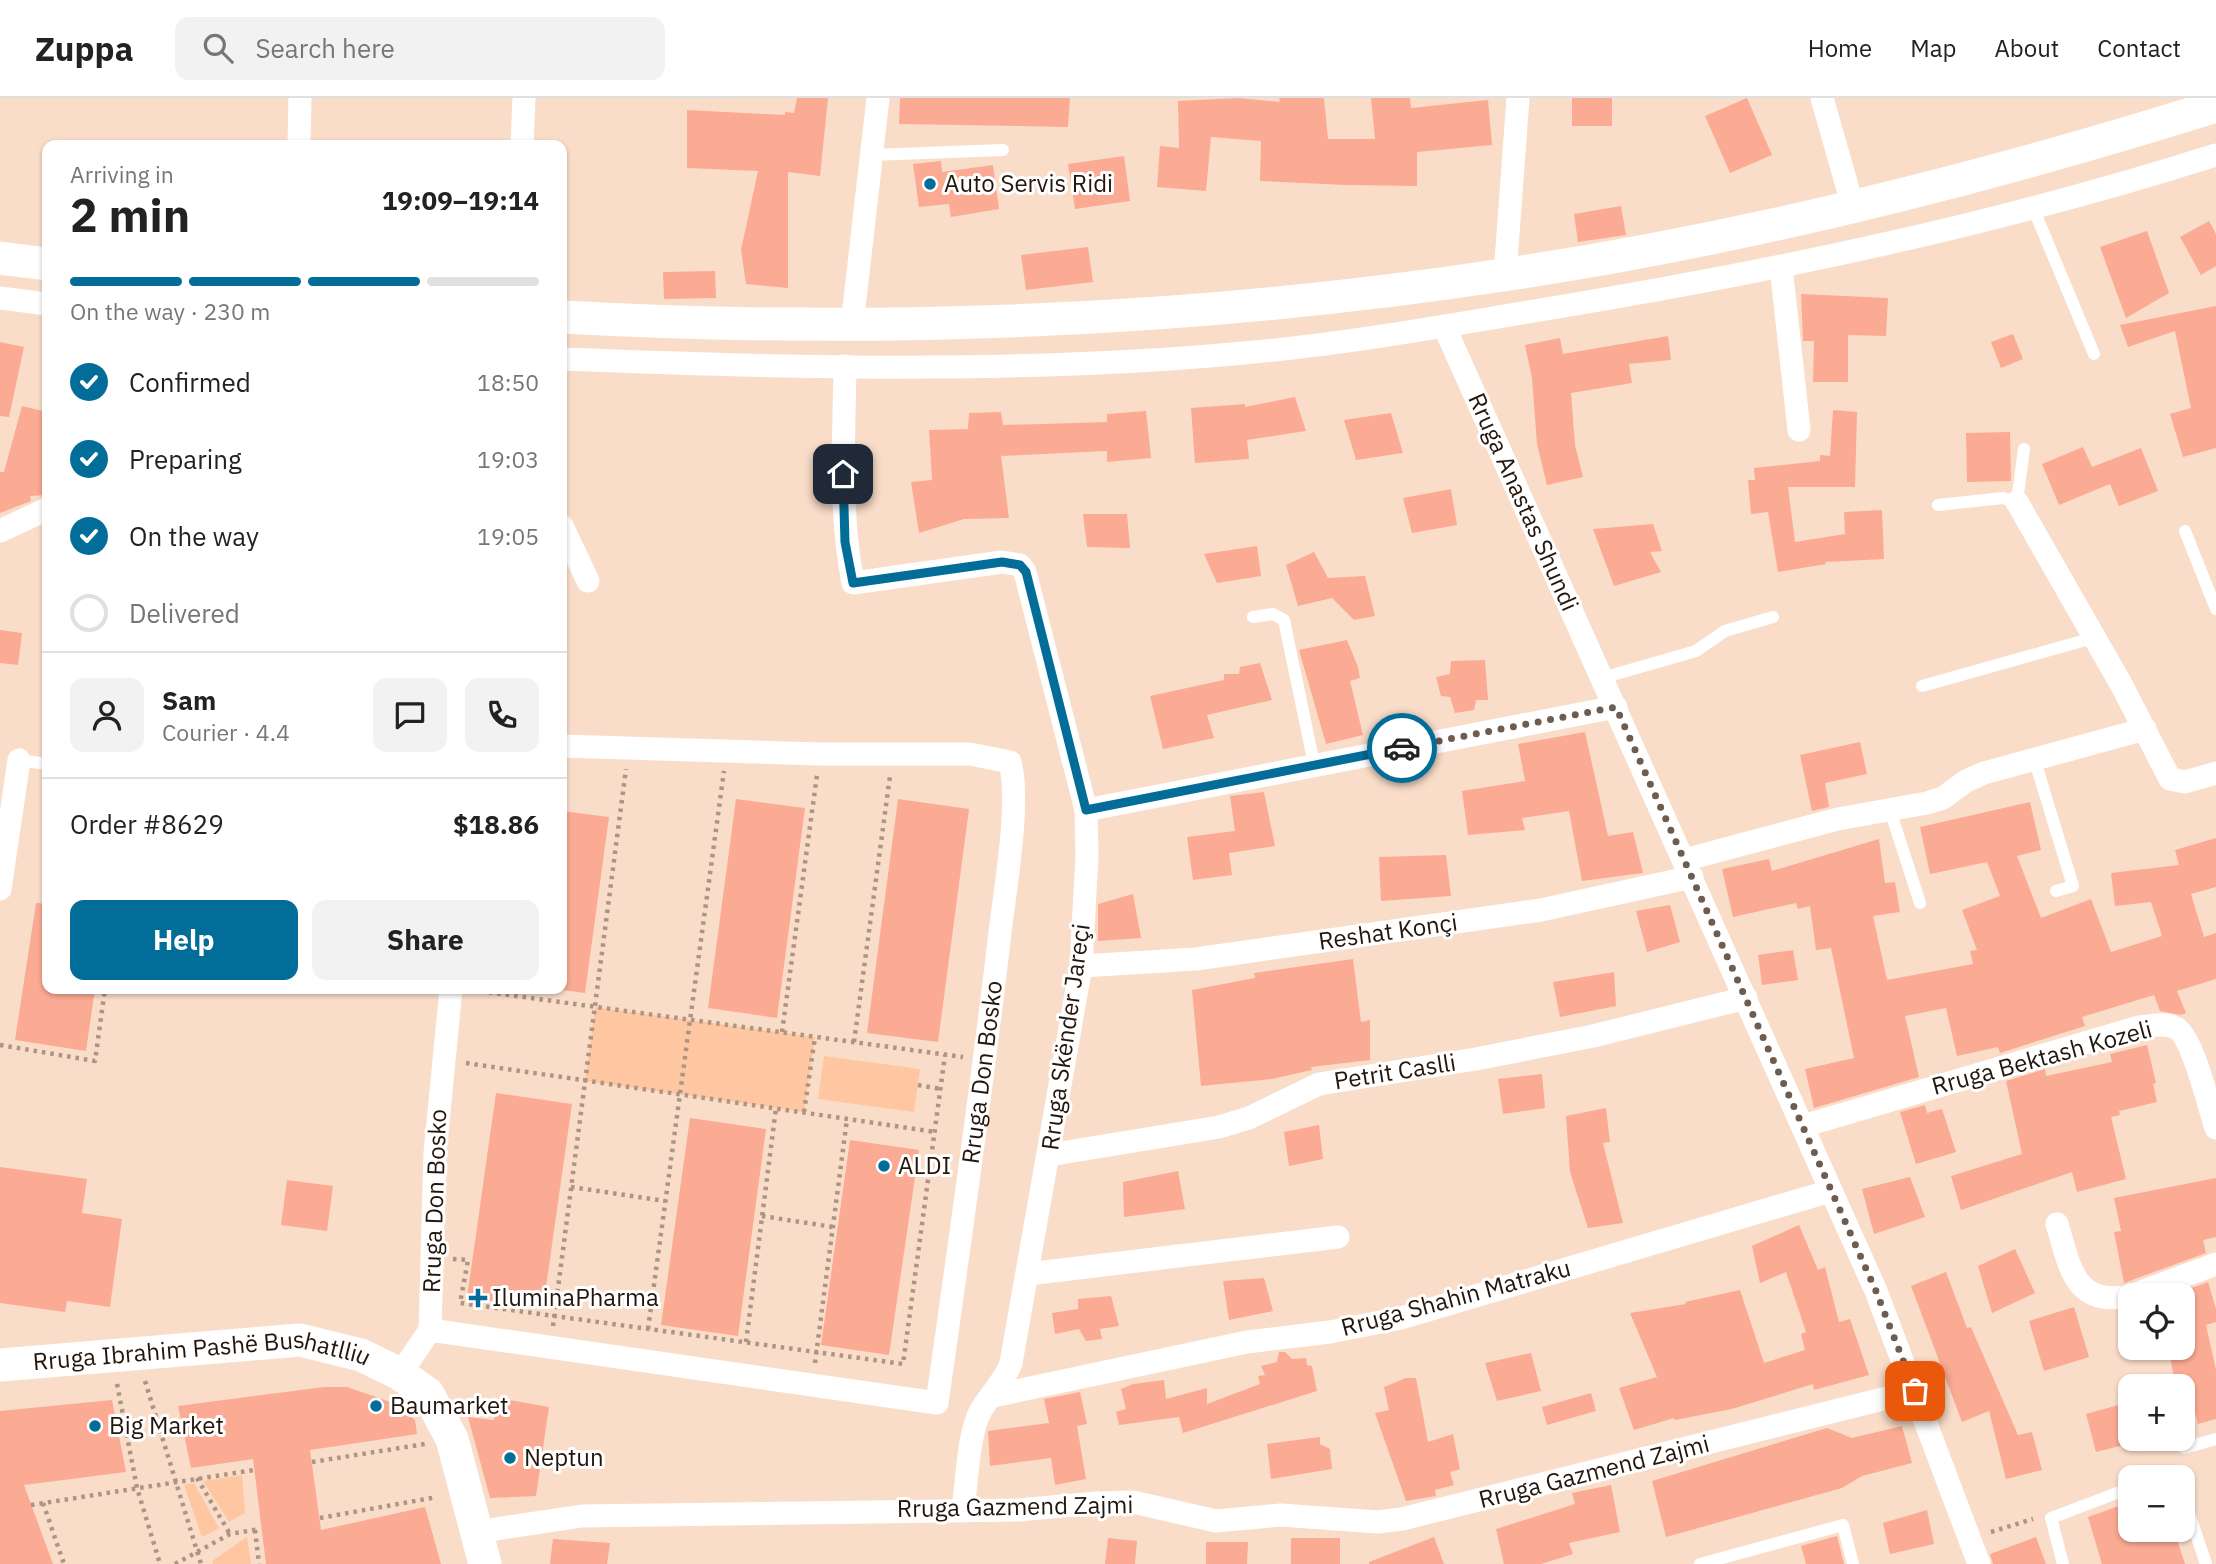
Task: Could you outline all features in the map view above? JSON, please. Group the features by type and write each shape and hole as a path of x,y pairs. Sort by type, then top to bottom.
{"street":[{"path":"299,140 300,98"},
{"path":"522,140 524,98"},
{"path":"852,325 878,98"},
{"path":"1505,275 1518,98"},
{"path":"1825,99 1853,206"},
{"path":"567,317 852,325 973,323 1295,302 1505,275 1675,244 1853,206 2020,164 2216,106"},
{"path":"567,359 845,366 1097,363 1258,352 1444,327 1781,267 2034,210 2216,155"},
{"path":"0,258 42,263"},
{"path":"1781,267 1799,430"},
{"path":"0,298 42,303"},
{"name":"Rruga Anastas Shundi","path":"1444,327 1876,1291 1979,1564"},
{"name":"Rruga Skënder Jareçi","path":"845,366 843,501 845,542 853,583 1002,562 1020,565 1026,572 1086,810 1086,899 1081,967 1049,1155 1011,1363 993,1396 980,1411 963,1509"},
{"path":"2017,502 2146,729 2170,779 2176,783 2216,773"},
{"path":"0,531 42,511"},
{"path":"567,537 588,581"},
{"path":"1086,810 1616,707"},
{"name":"Reshat Konçi","path":"1081,967 1196,959 1514,914 1688,868 1804,827 1943,798 1966,781 1984,773 2146,729"},
{"name":"Rruga Don Bosko","path":"450,994 435,1153 430,1330 937,1403 985,1060 1008,863 1014,777 1010,762 970,754 820,754 567,746"},
{"path":"0,889 19,760"},
{"name":"Petrit Caslli","path":"1049,1155 1219,1127 1249,1118 1319,1084 1476,1059 1593,1036 1746,998"},
{"name":"Rruga Bektash Kozeli","path":"1803,1126 2138,1027 2160,1024 2177,1028 2188,1042 2216,1128"},
{"name":"Rruga Shahin Matraku","path":"993,1396 1247,1342 1331,1332 1401,1318 1830,1191"},
{"path":"2057,1224 2072,1272 2081,1287 2094,1296 2111,1300 2118,1298"},
{"path":"1028,1274 1338,1237"},
{"path":"2165,1283 2216,1264"},
{"path":"430,1330 400,1374 428,1394 452,1440 485,1564"},
{"name":"Rruga Ibrahim Pashë Bushatlliu","path":"0,1365 300,1340 362,1355 400,1374"},
{"name":"Rruga Gazmend Zajmi","path":"476,1532 582,1516 1018,1510 1133,1502 1216,1521 1281,1515 1378,1522 1402,1519 1915,1391"}],"lane":[{"path":"871,155 1003,150"},
{"path":"2034,210 2094,354"},
{"path":"1938,505 2003,498 2017,502 2024,450"},
{"path":"2185,531 2216,608"},
{"path":"1253,617 1273,614 1284,620 1314,765"},
{"path":"1602,678 1696,651 1725,631 1773,617"},
{"path":"1922,686 2093,638"},
{"path":"2034,758 2073,886 2056,891"},
{"path":"19,760 42,763"},
{"path":"1890,810 1920,903"},
{"path":"2195,1445 2216,1439"},
{"path":"2063,1564 2051,1518 2118,1493"},
{"path":"1700,1564 1843,1525 1853,1564"},
{"path":"2195,1531 2206,1564"}],"path":[{"path":"550,1346 629,748"},
{"path":"648,1329 688,1020 727,750"},
{"path":"782,1032 820,754"},
{"path":"854,1042 893,754"},
{"path":"0,1045 95,1061 104,994"},
{"path":"499,994 985,1060"},
{"path":"804,1112 815,1037"},
{"path":"460,1303 903,1364 945,1055"},
{"path":"443,1059 936,1132"},
{"path":"918,1086 941,1089"},
{"path":"746,1342 776,1108"},
{"path":"812,1385 847,1119"},
{"path":"571,1187 665,1201"},
{"path":"762,1216 833,1227"},
{"path":"124,1355 176,1481 201,1564"},
{"path":"124,1355 137,1488 160,1564"},
{"path":"312,1462 452,1440"},
{"path":"31,1505 254,1470"},
{"path":"197,1478 230,1534"},
{"path":"320,1518 466,1492"},
{"path":"43,1503 64,1564"},
{"path":"1970,1538 2029,1519 2051,1518"},
{"path":"175,1564 198,1554 230,1534 257,1530 259,1564"}],"shaded area":[{"path":"595,1007 815,1037 804,1112 585,1081"},
{"path":"824,1056 920,1069 914,1112 818,1099"},
{"path":"242,1475 245,1513 229,1522 203,1481"},
{"path":"194,1483 219,1528 202,1537 184,1485"},
{"path":"247,1537 251,1564 213,1564 212,1561"}],"building":[{"path":"797,98 828,98 820,176 788,172 788,288 746,284 741,250 758,171 687,168 687,110 785,115 785,112 794,113"},
{"path":"900,98 1070,98 1068,127 899,124"},
{"path":"1239,98 1280,102 1279,98 1324,98 1328,139 1375,139 1371,98 1410,98 1411,108 1488,100 1492,145 1417,152 1417,186 1346,185 1260,181 1261,141 1211,137 1206,191 1157,187 1160,146 1179,148 1178,101"},
{"path":"1572,98 1612,98 1612,126 1572,126"},
{"path":"1747,98 1772,155 1730,173 1705,116"},
{"path":"1124,156 1130,201 1075,209 1068,164"},
{"path":"941,161 942,172 993,165 999,209 951,217 949,204 919,207 913,164"},
{"path":"1621,206 1626,235 1578,242 1574,214"},
{"path":"2209,221 2216,234 2216,266 2201,275 2180,237"},
{"path":"2147,231 2169,293 2126,318 2100,247"},
{"path":"1088,247 1093,282 1026,290 1021,255"},
{"path":"715,271 716,298 664,299 663,272"},
{"path":"1801,294 1888,298 1886,336 1848,335 1848,382 1813,382 1814,341 1803,341"},
{"path":"2216,306 2216,448 2183,457 2170,414 2191,408 2175,331 2128,347 2120,325"},
{"path":"2013,334 2023,359 2001,368 1991,342"},
{"path":"1668,336 1671,360 1629,364 1632,383 1571,393 1575,445 1583,477 1547,485 1537,444 1532,378 1525,345 1560,338 1563,354"},
{"path":"0,342 24,347 9,417 0,416"},
{"path":"1295,397 1306,431 1247,440 1249,459 1195,463 1191,408 1245,404 1245,407"},
{"path":"22,406 42,411 42,495 30,496 31,501 0,513 0,472 4,472"},
{"path":"1833,410 1857,412 1855,487 1788,487 1795,542 1845,534 1844,512 1882,510 1884,559 1825,562 1826,564 1778,572 1768,512 1751,514 1748,480 1755,480 1754,468 1820,461 1820,455 1830,456"},
{"path":"1146,411 1151,458 1107,462 1107,451 1001,456 1009,518 964,519 919,533 911,482 932,480 929,430 968,429 969,413 1001,412 1003,425 1107,422 1107,414"},
{"path":"1391,413 1403,453 1356,460 1344,420"},
{"path":"2010,432 2011,481 1967,482 1966,433"},
{"path":"2083,447 2092,467 2141,448 2158,491 2119,506 2110,484 2059,505 2042,464"},
{"path":"1451,489 1457,525 1412,533 1403,498"},
{"path":"1083,514 1127,514 1130,548 1087,547"},
{"path":"1653,524 1662,551 1650,552 1661,572 1614,586 1593,529"},
{"path":"1257,546 1261,576 1217,583 1204,554"},
{"path":"1314,552 1328,578 1365,576 1375,616 1354,620 1332,598 1298,606 1286,565"},
{"path":"0,630 22,633 18,665 0,663"},
{"path":"1347,640 1360,678 1350,681 1363,735 1326,744 1299,650"},
{"path":"1485,660 1488,700 1476,700 1474,710 1455,713 1450,697 1441,696 1436,677 1450,674 1451,661"},
{"path":"1260,663 1272,700 1207,715 1214,738 1163,749 1150,696 1224,680 1224,674 1239,674 1240,667"},
{"path":"1585,732 1608,836 1633,832 1643,873 1582,881 1569,811 1522,818 1525,830 1468,835 1462,791 1525,781 1518,744"},
{"path":"1860,742 1867,774 1825,783 1829,807 1812,811 1800,755"},
{"path":"1264,792 1275,846 1229,853 1232,875 1193,880 1187,837 1235,831 1230,796"},
{"path":"736,799 805,808 777,1018 708,1008"},
{"path":"898,799 969,809 938,1042 867,1033"},
{"path":"2030,802 2041,850 2017,856 2041,918 2091,899 2111,952 2162,936 2151,902 2115,906 2111,873 2179,865 2175,850 2216,838 2216,887 2191,894 2204,937 2216,933 2216,979 2177,991 2186,1013 2181,1015 2160,1011 2154,995 2082,1017 2085,1026 2000,1053 1998,1047 1957,1056 1946,1008 1905,1016 1919,1077 1814,1108 1805,1069 1854,1058 1831,948 1816,950 1810,906 1798,909 1796,903 1733,917 1722,869 1769,859 1772,871 1879,839 1885,883 1895,882 1900,912 1873,916 1887,980 1973,964 1970,951 1977,950 1962,910 2000,896 1987,862 1930,874 1920,827"},
{"path":"567,812 609,817 585,993 567,991"},
{"path":"1446,855 1451,896 1381,901 1379,857"},
{"path":"1133,894 1141,938 1098,941 1098,904"},
{"path":"36,903 42,904 42,994 94,994 86,1051 15,1040"},
{"path":"1670,905 1680,942 1647,952 1636,911"},
{"path":"1793,950 1798,980 1762,985 1758,955"},
{"path":"1353,959 1361,1022 1370,1020 1370,1060 1311,1067 1312,1070 1272,1079 1201,1086 1192,990 1255,978 1254,973"},
{"path":"1614,972 1616,1006 1560,1017 1553,982"},
{"path":"2147,1045 2156,1083 2153,1084 2157,1102 2119,1111 2120,1115 2111,1117 2126,1179 2077,1192 2072,1172 1961,1210 1951,1176 2022,1154 2006,1081 2045,1069 2046,1076 2112,1062 2110,1054"},
{"path":"1542,1074 1545,1108 1503,1114 1498,1079"},
{"path":"496,1093 572,1104 543,1308 467,1298"},
{"path":"1925,1105 1927,1113 1942,1109 1956,1152 1916,1164 1900,1112"},
{"path":"1606,1108 1610,1142 1603,1143 1623,1223 1588,1228 1570,1172 1566,1116"},
{"path":"690,1118 766,1129 738,1336 661,1325"},
{"path":"1319,1125 1323,1159 1289,1166 1284,1132"},
{"path":"850,1140 919,1150 889,1355 821,1345"},
{"path":"0,1167 87,1179 82,1213 122,1219 110,1307 67,1301 65,1312 0,1303"},
{"path":"1178,1171 1185,1209 1124,1217 1123,1182"},
{"path":"1910,1177 1925,1217 1874,1234 1862,1189"},
{"path":"2216,1178 2216,1237 2203,1240 2206,1253 2124,1283 2114,1232 2121,1231 2114,1198"},
{"path":"287,1180 333,1186 327,1231 281,1225"},
{"path":"1799,1225 1818,1270 1825,1267 1839,1322 1850,1319 1869,1375 1814,1390 1813,1384 1732,1409 1675,1420 1674,1418 1634,1430 1619,1388 1657,1377 1630,1313 1686,1304 1685,1302 1740,1290 1764,1363 1805,1350 1801,1334 1806,1332 1786,1272 1760,1283 1752,1246"},
{"path":"2015,1249 2035,1293 1992,1313 1978,1266"},
{"path":"1946,1272 1967,1328 1971,1327 2018,1435 2032,1432 2042,1470 2006,1479 1989,1411 1962,1422 1911,1286"},
{"path":"1264,1278 1273,1311 1229,1320 1223,1281"},
{"path":"2208,1282 2216,1309 2216,1322 2206,1325 2216,1370 2216,1419 2198,1424 2195,1413 2195,1374 2173,1374 2171,1360 2195,1360 2195,1287"},
{"path":"1111,1296 1119,1326 1100,1329 1102,1339 1086,1341 1079,1329 1055,1334 1052,1313 1078,1309 1078,1299"},
{"path":"2074,1307 2089,1357 2044,1371 2029,1321"},
{"path":"1279,1352 1285,1352 1292,1359 1306,1358 1307,1365 1312,1366 1317,1391 1183,1433 1179,1417 1119,1425 1116,1412 1126,1409 1121,1389 1133,1384 1164,1380 1166,1399 1207,1388 1207,1404 1260,1384 1258,1376 1265,1375 1261,1366 1277,1362"},
{"path":"1531,1353 1541,1391 1497,1401 1485,1363"},
{"path":"1406,1378 1416,1378 1428,1442 1453,1434 1460,1469 1450,1472 1454,1485 1435,1490 1436,1496 1406,1501 1375,1413 1389,1410 1384,1387"},
{"path":"324,1387 347,1387 396,1404 415,1420 417,1434 310,1450 321,1530 425,1507 441,1564 266,1564 253,1459 191,1468 178,1406"},
{"path":"1080,1392 1087,1424 1077,1426 1086,1479 1055,1485 1051,1458 990,1466 988,1431 1049,1423 1044,1399"},
{"path":"1591,1393 1596,1411 1547,1425 1542,1407"},
{"name":"Neptun","path":"498,1398 549,1407 536,1496 490,1498 468,1417 494,1420"},
{"path":"112,1400 126,1472 24,1485 53,1564 0,1564 0,1411"},
{"path":"2118,1405 2118,1446 2096,1452 2086,1414"},
{"path":"1902,1426 1912,1463 1862,1476 1842,1488 1666,1537 1652,1481 1827,1428 1852,1438"},
{"path":"1320,1437 1320,1444 1330,1449 1332,1469 1271,1479 1267,1444"},
{"path":"1611,1485 1620,1532 1569,1543 1573,1554 1541,1564 1504,1564 1496,1529 1575,1504 1572,1493"},
{"path":"2118,1506 2118,1542 2178,1542 2185,1564 2102,1564 2088,1517"},
{"path":"1927,1510 1934,1544 1890,1554 1883,1523"},
{"path":"1837,1536 1844,1564 1806,1564 1801,1546"},
{"path":"1434,1537 1444,1564 1369,1564 1369,1562"},
{"path":"2036,1537 2046,1564 1993,1564 1990,1554"},
{"path":"1108,1538 1137,1541 1135,1564 1105,1564"},
{"path":"1291,1538 1340,1538 1340,1564 1291,1564"},
{"path":"553,1539 610,1543 607,1564 550,1564"},
{"path":"1206,1542 1248,1542 1247,1564 1206,1564"}],"way so far":[{"path":"1402,748 1616,707 1876,1291 1915,1391"}],"place":[{"name":"Auto Servis Ridi","path":"930,184"},
{"name":"ALDI","path":"884,1166"},
{"name":"IluminaPharma","path":"478,1298"},
{"name":"Baumarket","path":"376,1406"},
{"name":"Big Market","path":"95,1426"},
{"name":"Neptun","path":"510,1458"}],"route":[{"path":"843,474 845,542 853,583 1002,562 1020,565 1026,572 1086,810 1402,748"}]}
